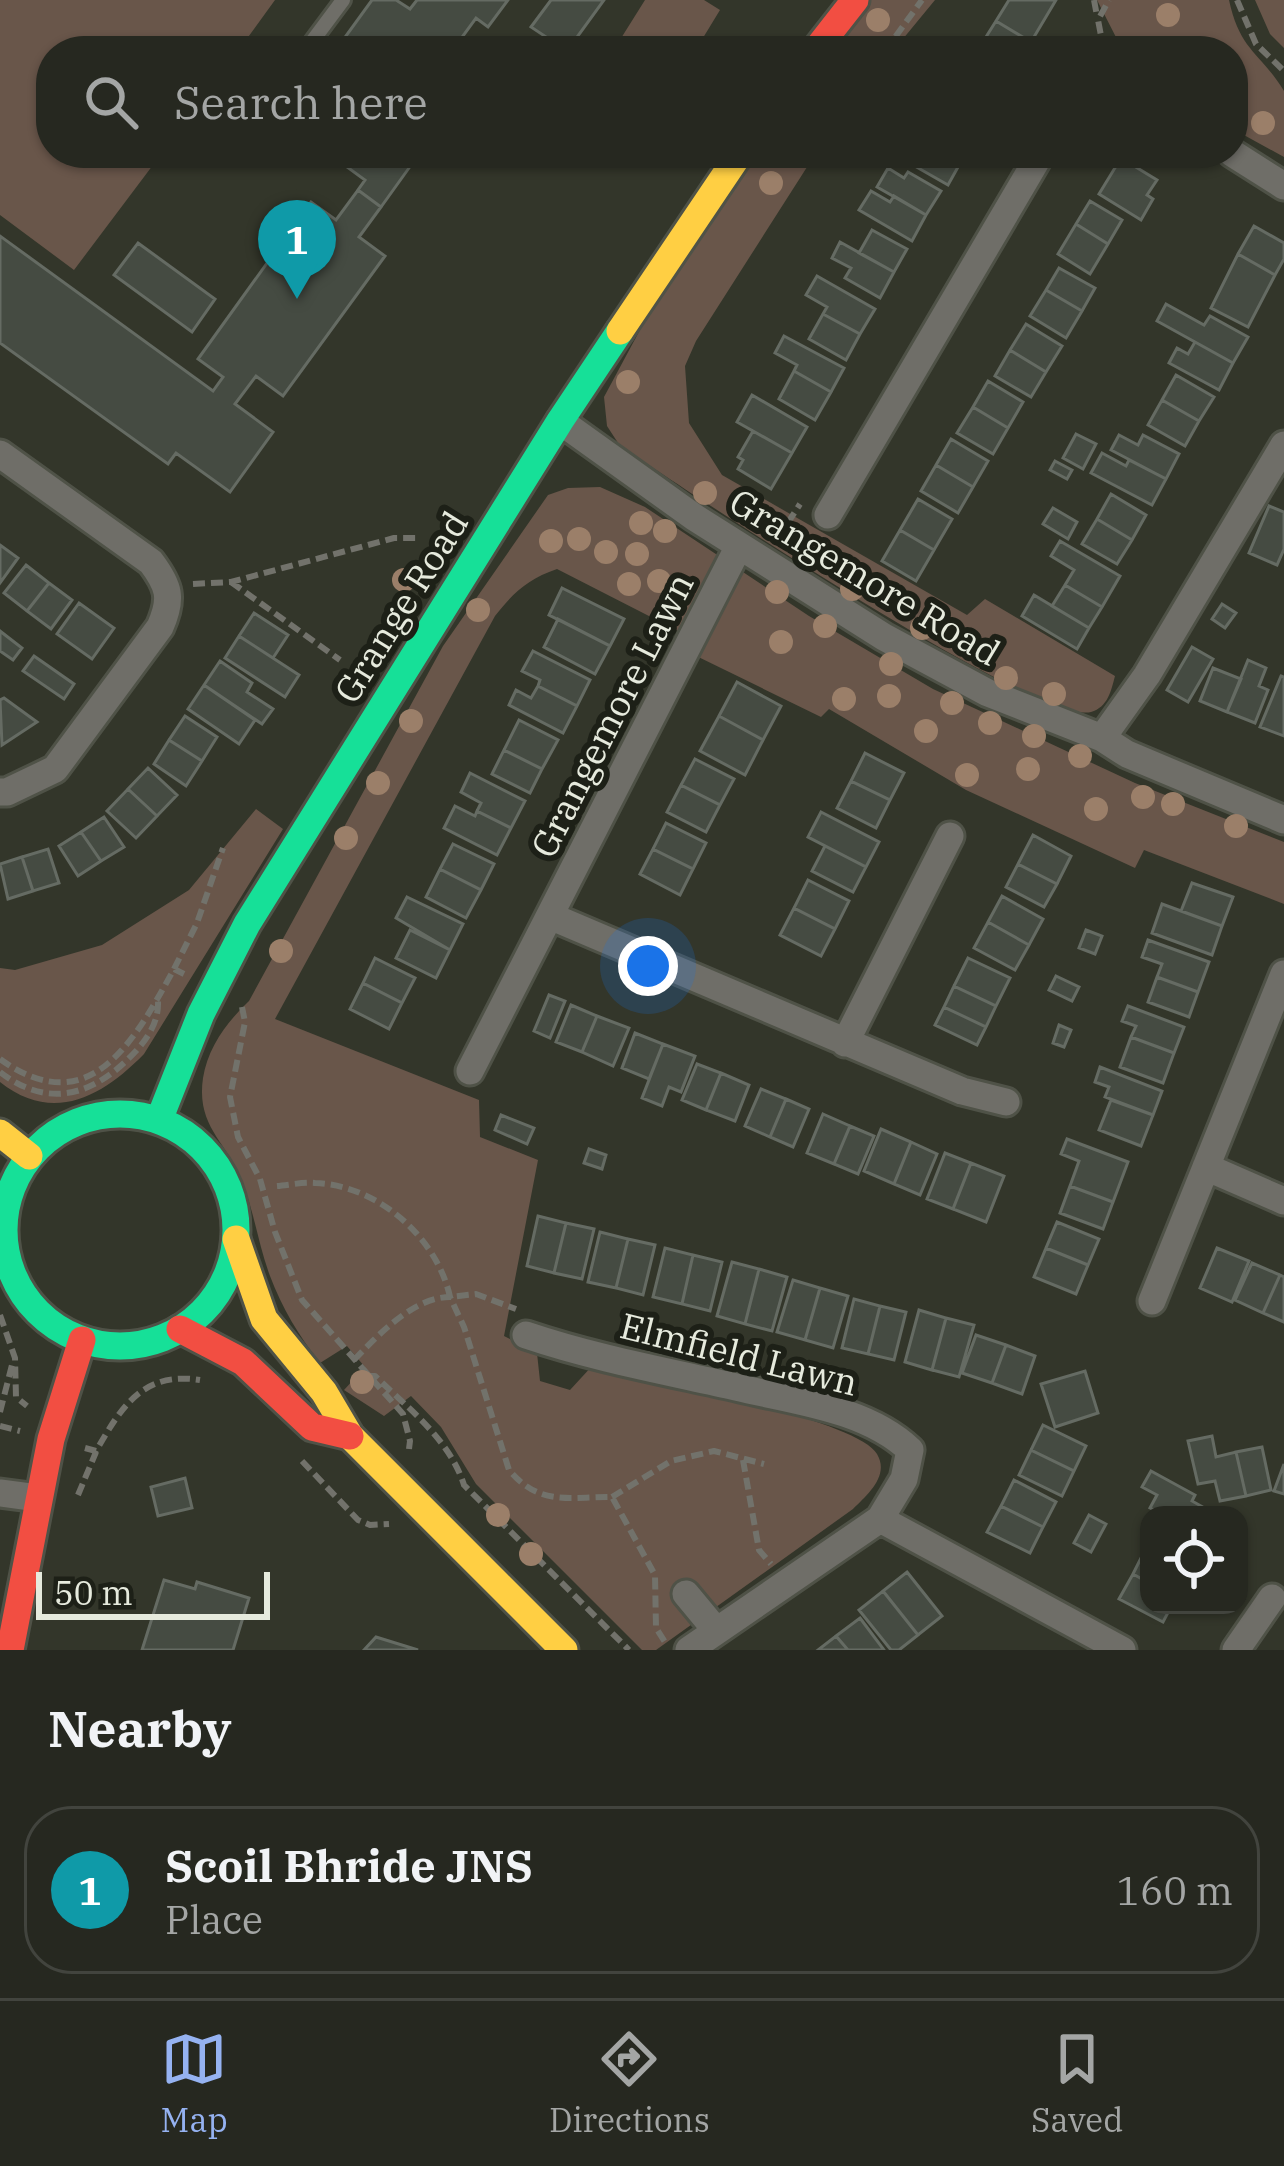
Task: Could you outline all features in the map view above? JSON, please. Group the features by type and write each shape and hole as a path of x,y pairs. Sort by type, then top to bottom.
{"main road":[{"path":"825,36 849,2"},
{"name":"Grange Road","path":"159,1120 201,1014 248,924 560,421 730,168"},
{"path":"236,1239 218,1295 191,1323 157,1341 119,1347 82,1340 49,1322 23,1295 7,1261 3,1224 11,1188 29,1156 50,1136 75,1122 102,1114 131,1113 159,1120 190,1136 215,1162 232,1193 236,1239 254,1299 269,1328 338,1405 350,1436 564,1650"},
{"path":"0,1133 29,1156"},
{"path":"180,1329 243,1362 312,1426 350,1436"},
{"path":"10,1650 38,1498 82,1340"}],"street":[{"path":"1248,163 1284,186"},
{"path":"828,515 1032,168"},
{"name":"Grangemore Road","path":"560,421 751,554 884,638 988,693 1284,820"},
{"path":"1102,738 1147,675 1284,445"},
{"path":"0,454 151,562 169,585 170,606 55,769 0,792"},
{"name":"Grangemore Lawn","path":"470,1071 550,916 751,554"},
{"path":"844,1043 950,836"},
{"name":"Grangemore Lawn","path":"550,916 844,1043 962,1091 1006,1102"},
{"path":"1152,1301 1284,974"},
{"path":"1206,1167 1284,1201"},
{"name":"Elmfield Lawn","path":"526,1335 564,1362 823,1407 890,1432 910,1450 904,1479 880,1519 689,1650"},
{"path":"0,1493 38,1498"},
{"path":"880,1519 1122,1650"},
{"path":"686,1594 716,1629"},
{"path":"1236,1650 1272,1598"}],"lane":[{"path":"316,36 343,0"}],"path":[{"path":"896,36 922,0"},
{"path":"1094,0 1101,36"},
{"path":"1098,20 1109,0"},
{"path":"1237,0 1256,44 1284,71"},
{"path":"751,554 800,504 828,515"},
{"path":"169,585 231,582 394,538 418,538"},
{"path":"231,582 340,661"},
{"path":"0,1059 26,1078 54,1084 82,1079 107,1066 142,1027 174,969 223,848"},
{"path":"174,969 194,980"},
{"path":"0,1072 32,1091 77,1093 103,1080 143,1042 158,1016 158,999"},
{"path":"237,1003 242,1006 244,1022 230,1097 238,1137 260,1180 274,1232 302,1300 403,1414 410,1441 401,1486"},
{"path":"277,1186 316,1183 354,1190 396,1212 446,1277 509,1469 525,1489 540,1496 612,1497 671,1461 714,1451 764,1464"},
{"path":"352,1360 378,1335 433,1297 476,1294 518,1310 526,1335"},
{"path":"0,1316 15,1358 0,1412"},
{"path":"369,1378 375,1376 430,1429 457,1463 464,1485 629,1650"},
{"path":"90,1464 93,1450 124,1403 164,1382 188,1378 217,1382"},
{"path":"296,1453 358,1520 370,1525 434,1519"},
{"path":"742,1460 759,1550 786,1582"},
{"path":"612,1497 655,1574 656,1628 671,1650"}],"shaded area":[{"path":"0,0 275,0 249,36 36,36 36,168 151,168 74,270 0,215"},
{"path":"645,0 704,0 720,10 704,36 622,36"},
{"path":"855,0 935,0 905,36 827,36"},
{"path":"1097,0 1229,0 1243,36 1115,36"},
{"path":"1255,0 1284,0 1284,48 1270,34"},
{"path":"1248,45 1284,91 1284,157 1248,137"},
{"path":"730,168 806,168 696,341 685,366 689,423 722,475 967,615 985,599 1115,676 1108,698 1097,710 1058,706 936,645 620,446 607,426 604,397"},
{"path":"600,487 645,507 809,616 933,689 1135,783 1284,842 1284,904 1144,850 1135,868 966,790 829,709 821,717 684,650 690,637 557,569 522,587 495,616 275,1019 479,1100 480,1137 538,1160 504,1336 537,1353 540,1381 570,1390 593,1365 791,1414 831,1427 877,1454 879,1477 853,1509 656,1650 642,1650 476,1484 441,1427 411,1396 384,1416 344,1390 365,1367 347,1346 320,1363 275,1288 245,1191 208,1121 202,1095 214,1046 249,1001 443,646 548,495 568,488"},
{"path":"256,809 283,829 144,1054 111,1082 76,1100 39,1101 0,1082 0,968 15,970 102,945 189,890"}],"building":[{"path":"372,0 396,0 410,9 417,0 508,0 488,27 476,18 463,36 346,36"},
{"path":"551,0 604,0 578,36 544,36 531,27"},
{"path":"1009,0 1056,0 1035,36 1021,36 996,21"},
{"path":"996,21 1021,36 987,36"},
{"path":"349,168 409,168 381,207 358,190 365,180"},
{"path":"888,168 904,178 908,172 941,191 926,215 877,187"},
{"path":"918,168 957,168 948,185"},
{"path":"1115,168 1137,168 1157,180 1147,195 1153,199 1141,220 1099,194"},
{"path":"358,190 381,207 359,237 385,256 283,396 256,376 235,404 273,432 230,492 176,453 168,464 0,343 0,236 213,391 223,377 198,359 311,202 336,220"},
{"path":"871,191 890,202 894,196 926,215 912,241 859,210"},
{"path":"1090,201 1122,220 1108,244 1076,224"},
{"path":"1076,224 1108,244 1090,274 1058,254"},
{"path":"1254,226 1284,243 1284,259 1275,275 1238,254"},
{"path":"872,230 907,249 894,272 859,253"},
{"path":"840,242 894,272 880,298 845,278 851,268 832,258"},
{"path":"138,243 215,299 192,332 114,275"},
{"path":"1238,254 1275,275 1248,327 1211,308"},
{"path":"1059,268 1095,288 1082,311 1046,290"},
{"path":"817,276 875,309 860,334 823,314 827,307 806,295"},
{"path":"1046,290 1082,311 1066,338 1030,316"},
{"path":"1166,304 1204,325 1210,316 1248,337 1233,363 1157,321"},
{"path":"823,314 860,334 846,360 809,339"},
{"path":"1026,324 1062,346 1046,372 1010,350"},
{"path":"784,336 844,368 831,392 794,371 797,365 775,353"},
{"path":"1195,342 1233,363 1219,390 1169,363 1177,348 1188,354"},
{"path":"1010,350 1046,372 1031,397 995,376"},
{"path":"794,371 831,392 815,420 779,399"},
{"path":"1176,375 1214,397 1199,421 1162,400"},
{"path":"988,381 1023,402 1008,428 973,407"},
{"path":"752,395 807,427 792,453 737,422"},
{"path":"1162,400 1199,421 1185,446 1148,425"},
{"path":"973,407 1008,428 993,454 957,433"},
{"path":"753,431 792,453 771,489 738,469 743,460 738,457"},
{"path":"1076,434 1096,444 1083,469 1063,458"},
{"path":"1119,435 1138,445 1143,435 1179,454 1166,479 1111,450"},
{"path":"951,439 988,461 973,487 936,465"},
{"path":"1102,453 1126,466 1129,460 1166,479 1152,505 1091,473"},
{"path":"1055,461 1072,470 1067,479 1050,470"},
{"path":"936,465 973,487 958,513 921,491"},
{"path":"1111,494 1146,515 1132,540 1097,519"},
{"path":"918,499 952,519 934,550 900,530"},
{"path":"1269,506 1284,512 1284,549 1277,565 1249,553"},
{"path":"1053,508 1077,522 1068,539 1043,524"},
{"path":"1097,519 1132,540 1117,564 1082,544"},
{"path":"900,530 934,550 916,581 882,561"},
{"path":"1060,541 1120,576 1102,607 1065,585 1074,570 1051,556"},
{"path":"0,545 18,558 0,583"},
{"path":"26,565 49,583 27,611 4,593"},
{"path":"49,583 72,600 51,629 27,611"},
{"path":"1065,585 1102,607 1089,628 1052,606"},
{"path":"562,588 624,619 610,646 549,615"},
{"path":"1034,595 1089,628 1077,649 1022,616"},
{"path":"79,603 114,628 92,659 57,634"},
{"path":"1222,604 1236,613 1225,628 1212,619"},
{"path":"254,613 288,635 273,658 239,636"},
{"path":"558,619 610,646 595,674 544,647"},
{"path":"0,631 22,648 13,660 0,651"},
{"path":"239,636 299,675 285,697 225,658"},
{"path":"1192,647 1213,659 1188,702 1167,690"},
{"path":"533,651 590,680 577,706 538,686 540,680 522,671"},
{"path":"34,656 74,684 64,699 23,671"},
{"path":"1248,660 1266,668 1259,686 1268,690 1255,723 1227,712"},
{"path":"220,661 252,683 247,692 273,709 262,724 204,685"},
{"path":"1213,668 1241,679 1227,712 1200,701"},
{"path":"1284,677 1284,736 1260,727"},
{"path":"737,682 781,706 763,740 719,716"},
{"path":"204,685 255,720 239,744 188,709"},
{"path":"538,686 577,706 563,733 509,705 516,690 531,698"},
{"path":"4,698 37,722 2,745 0,700"},
{"path":"185,716 217,737 202,761 169,740"},
{"path":"719,716 763,740 745,775 700,751"},
{"path":"519,720 558,740 542,769 504,750"},
{"path":"169,740 202,761 186,786 154,764"},
{"path":"504,750 542,769 530,793 492,774"},
{"path":"865,753 904,773 890,800 851,781"},
{"path":"695,759 734,779 720,805 681,785"},
{"path":"148,768 177,795 157,816 128,789"},
{"path":"470,773 525,801 511,828 477,811 481,803 461,792"},
{"path":"851,781 890,800 876,828 837,808"},
{"path":"681,785 720,805 706,832 667,812"},
{"path":"128,789 157,816 136,838 107,811"},
{"path":"455,806 511,828 497,855 444,828"},
{"path":"821,812 879,842 866,867 808,837"},
{"path":"104,817 124,847 101,861 81,832"},
{"path":"666,823 706,843 693,869 653,849"},
{"path":"81,832 101,861 78,876 59,846"},
{"path":"1033,835 1071,856 1057,884 1018,864"},
{"path":"453,844 494,864 481,890 440,869"},
{"path":"825,846 866,867 853,892 812,871"},
{"path":"48,849 59,883 33,891 22,857"},
{"path":"653,849 693,869 680,895 640,874"},
{"path":"22,857 33,891 8,899 0,864"},
{"path":"1018,864 1057,884 1044,907 1006,887"},
{"path":"440,869 481,890 466,918 426,897"},
{"path":"808,880 849,901 835,929 794,908"},
{"path":"1192,883 1233,897 1222,926 1181,911"},
{"path":"1002,896 1043,919 1029,945 988,922"},
{"path":"407,897 463,924 450,950 396,918"},
{"path":"1162,904 1222,926 1212,955 1152,933"},
{"path":"794,908 835,929 821,956 780,935"},
{"path":"988,922 1029,945 1015,970 974,948"},
{"path":"410,930 450,950 436,978 396,958"},
{"path":"1086,930 1102,936 1095,954 1079,948"},
{"path":"1148,940 1209,962 1198,992 1157,977 1162,964 1142,957"},
{"path":"375,958 415,978 402,1003 363,983"},
{"path":"968,958 1010,978 996,1006 954,986"},
{"path":"1056,976 1079,987 1072,1001 1049,990"},
{"path":"1157,977 1198,992 1189,1017 1148,1002"},
{"path":"363,983 402,1003 389,1029 350,1009"},
{"path":"954,986 996,1006 986,1027 944,1007"},
{"path":"549,995 565,1001 550,1038 534,1031"},
{"path":"571,1005 597,1016 582,1052 556,1042"},
{"path":"1128,1006 1184,1027 1174,1053 1131,1037 1136,1026 1122,1021"},
{"path":"944,1007 986,1027 977,1045 935,1025"},
{"path":"597,1016 629,1028 613,1066 582,1052"},
{"path":"1059,1025 1071,1030 1064,1047 1053,1043"},
{"path":"635,1033 663,1044 649,1079 622,1068"},
{"path":"1131,1037 1174,1053 1163,1083 1120,1067"},
{"path":"663,1044 695,1056 681,1092 669,1087 662,1106 642,1098"},
{"path":"697,1064 721,1073 706,1110 682,1100"},
{"path":"1100,1067 1162,1091 1153,1115 1105,1097 1109,1087 1095,1082"},
{"path":"721,1073 749,1085 735,1121 706,1110"},
{"path":"761,1089 786,1099 770,1137 745,1126"},
{"path":"786,1099 809,1109 793,1147 770,1137"},
{"path":"1111,1100 1153,1115 1141,1146 1099,1130"},
{"path":"823,1114 850,1126 834,1164 807,1153"},
{"path":"501,1115 534,1128 527,1144 495,1130"},
{"path":"850,1126 874,1136 858,1174 834,1164"},
{"path":"881,1129 911,1142 894,1184 864,1171"},
{"path":"1067,1139 1128,1162 1113,1202 1070,1186 1079,1161 1061,1154"},
{"path":"911,1142 937,1154 920,1195 894,1184"},
{"path":"589,1149 606,1155 602,1169 584,1163"},
{"path":"945,1153 971,1163 953,1209 927,1199"},
{"path":"971,1163 1004,1176 986,1222 953,1209"},
{"path":"1070,1186 1113,1202 1103,1229 1060,1213"},
{"path":"538,1216 566,1223 554,1273 527,1266"},
{"path":"1057,1222 1099,1239 1088,1265 1046,1248"},
{"path":"566,1223 594,1229 582,1279 554,1273"},
{"path":"600,1232 628,1239 616,1288 588,1282"},
{"path":"628,1239 655,1245 643,1295 616,1288"},
{"path":"665,1248 693,1255 682,1304 653,1297"},
{"path":"1046,1248 1088,1265 1076,1294 1034,1277"},
{"path":"1217,1248 1249,1261 1232,1302 1200,1288"},
{"path":"693,1255 722,1262 710,1311 682,1304"},
{"path":"732,1262 759,1269 745,1324 717,1316"},
{"path":"1252,1263 1280,1275 1263,1313 1235,1300"},
{"path":"759,1269 787,1277 772,1331 745,1324"},
{"path":"1280,1275 1284,1277 1284,1322 1263,1313"},
{"path":"793,1280 820,1288 805,1340 777,1332"},
{"path":"820,1288 848,1296 833,1348 805,1340"},
{"path":"854,1299 880,1306 868,1354 842,1348"},
{"path":"880,1306 906,1312 894,1360 868,1354"},
{"path":"919,1310 946,1318 932,1370 905,1362"},
{"path":"946,1318 974,1325 959,1377 932,1370"},
{"path":"976,1335 1006,1345 992,1383 962,1373"},
{"path":"1006,1345 1035,1356 1022,1394 992,1383"},
{"path":"1085,1371 1098,1413 1055,1427 1041,1384"},
{"path":"1043,1425 1086,1446 1074,1471 1031,1450"},
{"path":"1212,1436 1216,1457 1236,1452 1246,1496 1220,1501 1215,1481 1198,1484 1188,1441"},
{"path":"1262,1447 1271,1490 1246,1496 1236,1452"},
{"path":"1031,1450 1074,1471 1062,1496 1019,1475"},
{"path":"1284,1464 1284,1494 1274,1491"},
{"path":"1151,1471 1195,1495 1192,1501 1201,1506 1151,1506 1157,1495 1142,1487"},
{"path":"185,1478 192,1508 158,1516 151,1487"},
{"path":"1014,1480 1056,1502 1043,1527 1001,1506"},
{"path":"1001,1506 1043,1527 1030,1553 987,1532"},
{"path":"1089,1515 1106,1524 1091,1552 1074,1543"},
{"path":"907,1572 942,1616 918,1635 883,1591"},
{"path":"1133,1574 1140,1578 1140,1610 1119,1599"},
{"path":"164,1580 195,1589 197,1582 249,1598 233,1650 142,1650"},
{"path":"883,1591 918,1635 899,1650 891,1650 859,1610"},
{"path":"860,1618 884,1650 848,1650 836,1636"},
{"path":"836,1636 848,1650 818,1650"},
{"path":"376,1637 418,1650 364,1650"}],"traffic: fast":[{"path":"159,1120 201,1014 247,924 620,331"},
{"path":"120,1114 164,1123 202,1148 227,1186 236,1230 227,1274 202,1312 164,1337 120,1346 76,1337 38,1312 13,1274 4,1230 13,1186 38,1148 76,1123 120,1114"}],"traffic: slow":[{"path":"620,331 730,168"},
{"path":"0,1133 29,1156"},
{"path":"236,1239 264,1319 324,1392 350,1436 564,1650"}],"traffic: jam":[{"path":"827,36 855,0"},
{"path":"180,1329 243,1362 312,1427 350,1436"},
{"path":"10,1650 51,1439 82,1340"}],"place":[{"name":"Scoil Bhride JNS","path":"297,299"}]}
